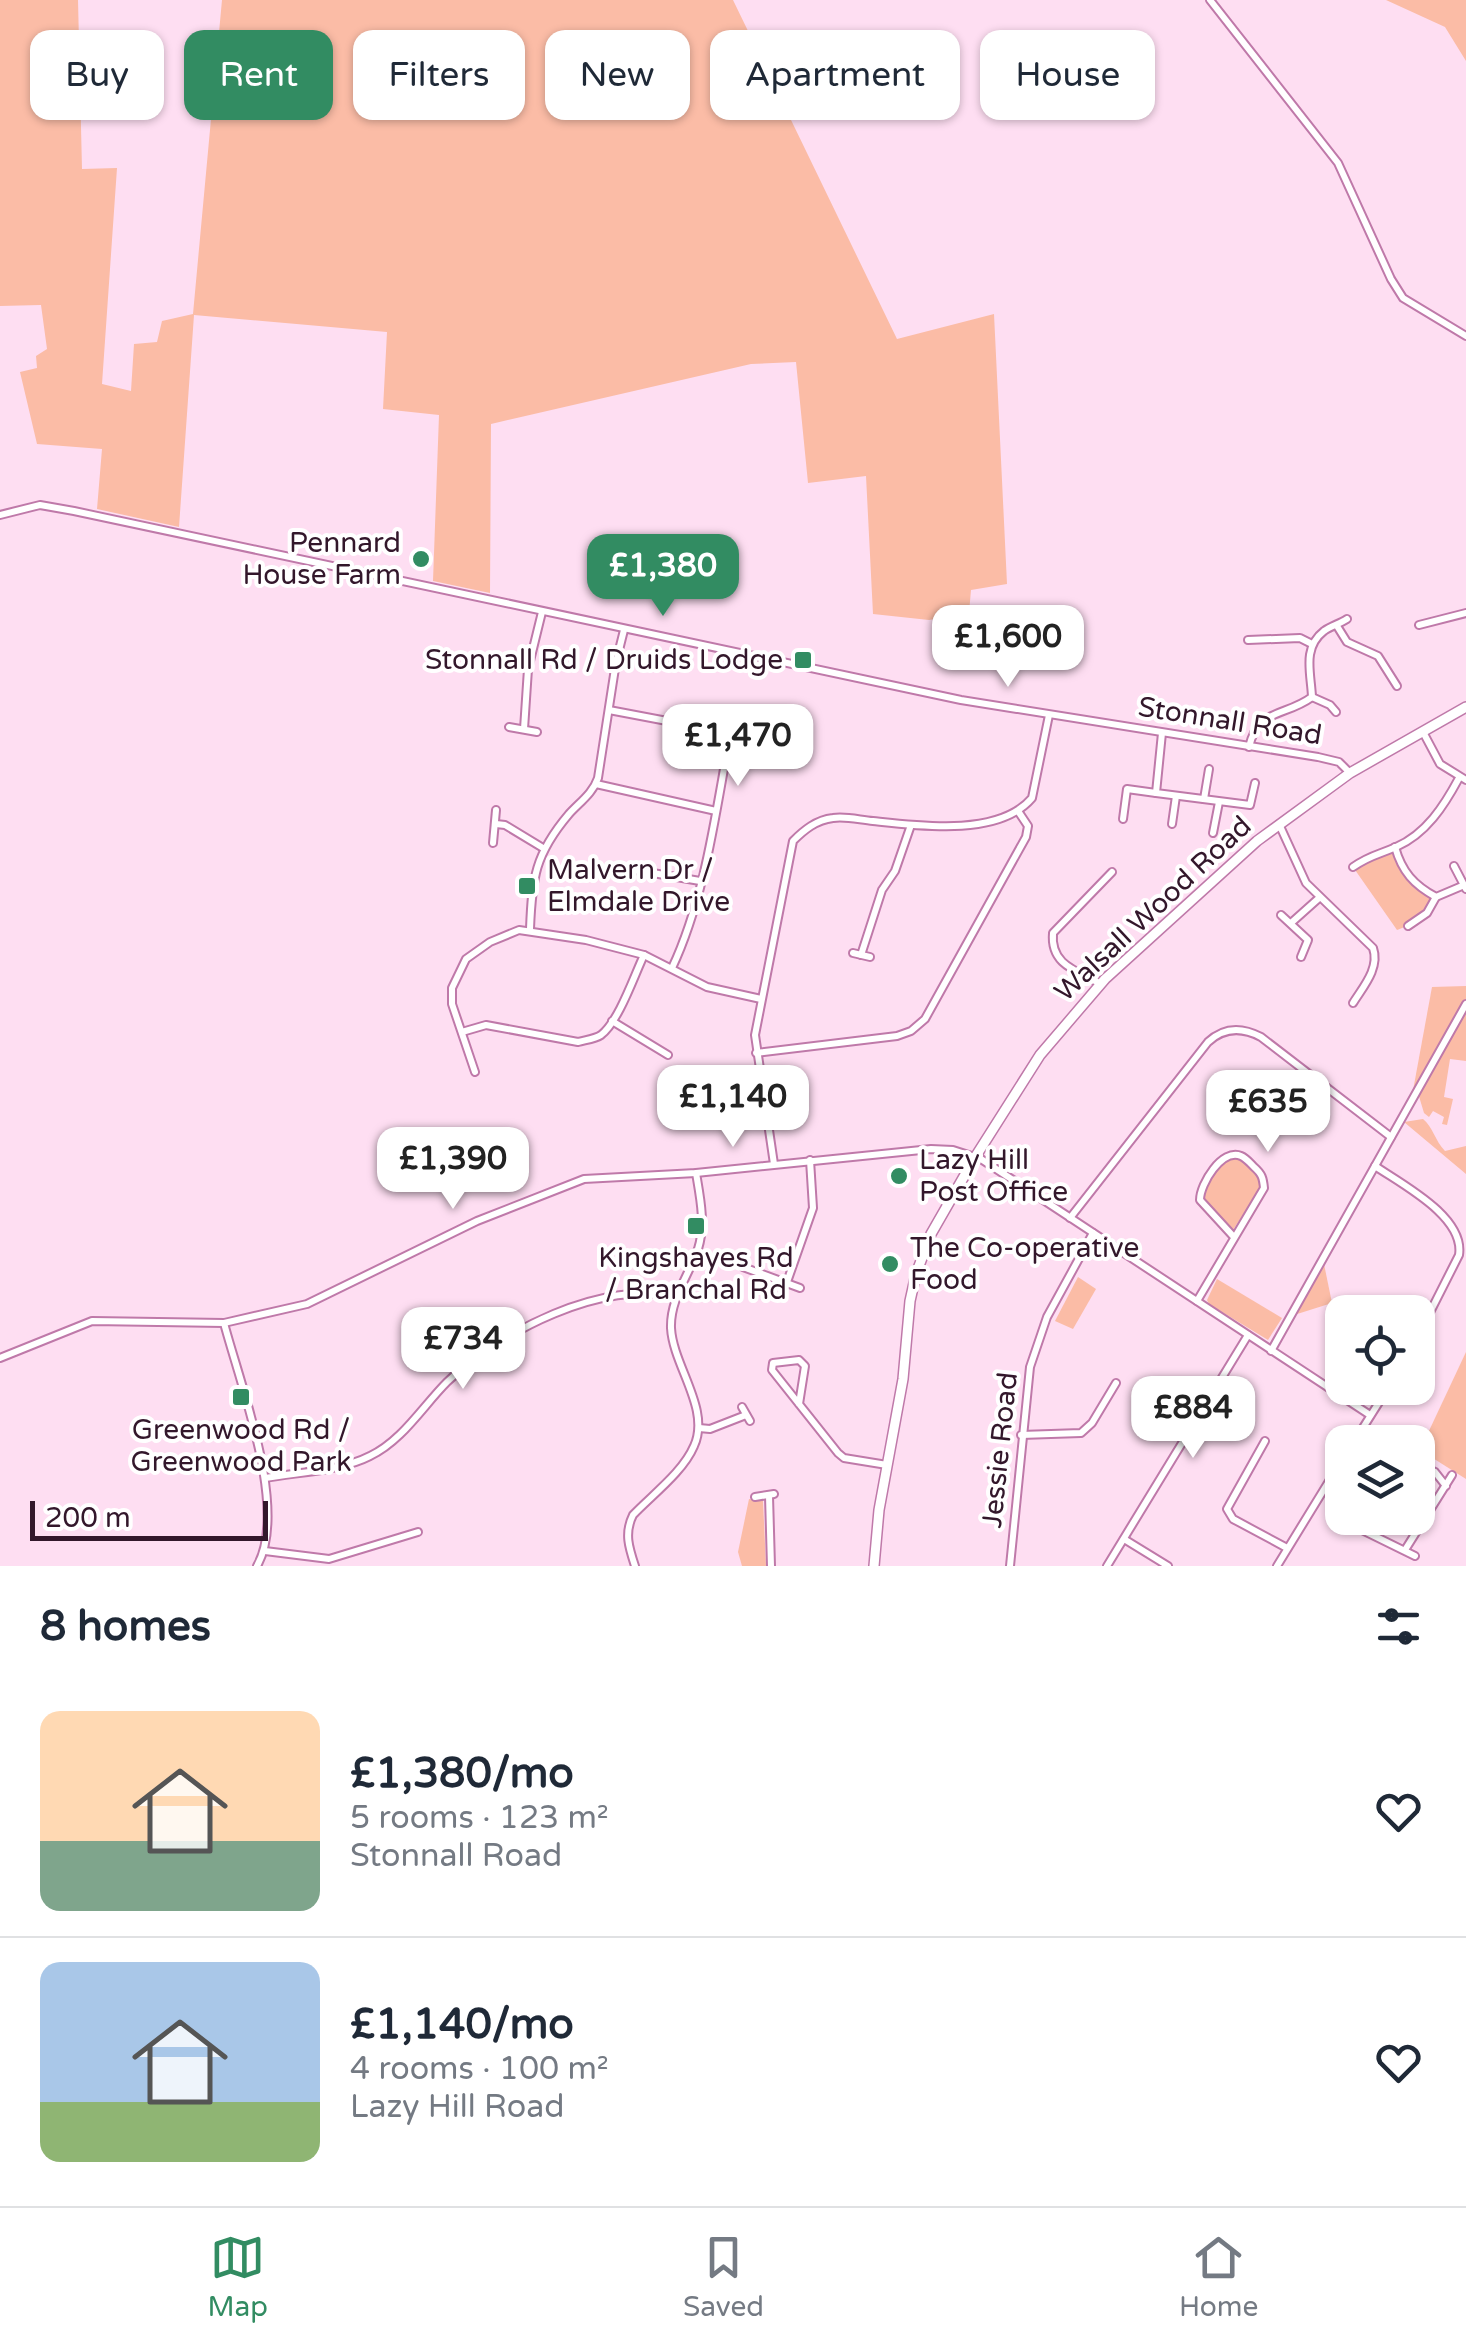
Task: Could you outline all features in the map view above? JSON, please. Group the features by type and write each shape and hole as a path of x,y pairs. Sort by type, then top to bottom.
{"street":[{"path":"1210,0 1338,163 1403,298 1466,336"},
{"name":"Stonnall Road","path":"0,515 40,505 961,700 1339,762 1350,773"},
{"path":"524,729 528,669 542,612"},
{"path":"1419,625 1466,613"},
{"path":"1312,696 1312,644 1328,628 1347,619"},
{"path":"1337,626 1348,642 1378,656 1398,686"},
{"path":"530,929 534,874 544,848 596,784 624,629"},
{"path":"1248,640 1300,638 1312,644"},
{"path":"1262,642 1262,654"},
{"path":"1392,674 1405,670"},
{"path":"1312,696 1336,712"},
{"path":"1249,747 1261,720 1300,706 1312,696"},
{"name":"Walsall Wood Road","path":"874,1566 877,1522 903,1379 916,1274 931,1234 974,1159 1055,1034 1168,918 1279,824 1350,773 1466,707"},
{"path":"609,710 704,728 721,737 726,752 686,940 672,968"},
{"path":"774,1164 756,1053 761,999 793,841 817,822 835,818 911,825 990,822 1018,812 1032,798 1049,715"},
{"path":"509,727 537,732"},
{"path":"1353,867 1376,852 1396,847 1440,812 1462,779 1440,764 1423,732"},
{"path":"1156,793 1162,733"},
{"path":"1204,800 1209,769"},
{"path":"1123,818 1127,788 1250,806 1255,783"},
{"path":"596,784 716,811"},
{"path":"1172,824 1176,796"},
{"path":"1213,833 1219,802"},
{"path":"493,843 496,810"},
{"path":"756,1053 897,1036 925,1019 1026,837 1028,826 1018,812"},
{"path":"496,824 506,825 544,848"},
{"path":"1279,824 1306,883 1373,948 1376,957 1372,971 1352,1004"},
{"path":"870,957 857,954 882,890 895,871 911,825"},
{"path":"1396,847 1400,866 1410,880 1436,897"},
{"path":"629,865 700,881"},
{"path":"1408,926 1427,913 1436,897 1464,887 1454,866"},
{"path":"1101,984 1058,962 1052,947 1053,934 1112,872"},
{"path":"1091,878 1100,885"},
{"path":"1292,923 1318,898"},
{"path":"1281,914 1308,940 1301,957"},
{"path":"475,1072 452,1004 458,971 466,958 507,933 530,929 644,955 688,980 761,999"},
{"path":"462,1032 486,1025 578,1042 602,1034 644,955"},
{"path":"1272,1350 1466,1004"},
{"path":"612,1021 668,1054"},
{"path":"1070,1218 1208,1042 1231,1029 1261,1038 1391,1137"},
{"path":"0,1358 92,1321 224,1323 307,1304 477,1221 584,1179 696,1173 931,1149 952,1150 982,1160 1370,1415"},
{"path":"1197,1302 1264,1188 1260,1172 1242,1156 1230,1155 1200,1190 1200,1200 1233,1236"},
{"path":"787,1282 813,1208 810,1160"},
{"path":"1376,1166 1444,1216 1460,1240 1460,1254 1435,1303"},
{"path":"635,1566 627,1540 628,1524 683,1463 694,1447 699,1428 672,1343 671,1322 676,1298 699,1246 702,1226 696,1173"},
{"name":"Jessie Road","path":"1010,1566 1030,1366 1037,1342 1094,1233"},
{"path":"743,1267 800,1288"},
{"path":"266,1478 369,1457 391,1442 448,1380 476,1358 524,1328 564,1310 634,1292 656,1292 676,1298"},
{"path":"224,1323 266,1478 265,1551 257,1566"},
{"path":"1106,1566 1248,1335"},
{"path":"799,1404 805,1366 799,1360 773,1363 772,1370 799,1404 841,1456 887,1465"},
{"path":"1022,1435 1081,1433 1092,1423 1116,1382"},
{"path":"1364,1425 1377,1405"},
{"path":"699,1428 710,1429 746,1414"},
{"path":"1266,1441 1227,1509 1233,1519 1288,1548"},
{"path":"1435,1472 1446,1486"},
{"path":"1406,1550 1452,1476"},
{"path":"1278,1566 1325,1488"},
{"path":"755,1496 771,1495 771,1566"},
{"path":"265,1551 328,1559 418,1532"},
{"path":"1379,1535 1415,1556"},
{"path":"400,1536 404,1548"},
{"path":"1124,1539 1168,1566"}],"shaded area":[{"path":"0,0 78,0 79,30 30,30 30,120 81,120 82,169 117,168 102,384 131,391 134,344 157,342 162,321 193,314 211,120 333,120 333,30 219,30 222,0 733,0 748,30 710,30 710,120 791,120 897,339 994,314 1007,584 971,590 969,613 929,620 873,614 866,476 808,483 796,362 751,364 491,424 490,593 433,581 439,415 383,409 387,332 194,315 179,527 97,509 102,449 37,444 20,372 37,368 36,356 47,349 41,305 0,306"},
{"path":"1386,0 1466,0 1466,61 1445,27"},
{"path":"1395,847 1401,866 1436,897 1420,917 1397,930 1353,867"},
{"path":"1466,986 1466,1004 1412,1096 1432,987"},
{"path":"1466,1009 1466,1061 1450,1059 1444,1097 1453,1099 1447,1125 1442,1124 1444,1117 1433,1111 1429,1117 1424,1113 1418,1093"},
{"path":"1423,1119 1445,1151 1466,1146 1466,1174 1404,1122"},
{"path":"1231,1158 1251,1168 1260,1188 1233,1230 1204,1198 1213,1175"},
{"path":"1324,1264 1330,1295 1325,1295 1325,1305 1294,1315"},
{"path":"1078,1277 1096,1289 1073,1329 1055,1321"},
{"path":"1217,1279 1282,1318 1268,1340 1209,1304 1207,1300"},
{"path":"1466,1352 1466,1479 1435,1459 1435,1425 1432,1425"},
{"path":"749,1499 763,1501 766,1566 742,1566 738,1552"}],"place":[{"name":"Pennard House Farm","path":"421,559"},
{"name":"Stonnall Rd / Druids Lodge","path":"803,660"},
{"name":"Malvern Dr / Elmdale Drive","path":"527,886"},
{"name":"Lazy Hill Post Office","path":"899,1176"},
{"name":"Kingshayes Rd / Branchal Rd","path":"696,1226"},
{"name":"The Co-operative Food","path":"890,1264"},
{"name":"Greenwood Rd / Greenwood Park","path":"241,1397"}]}
